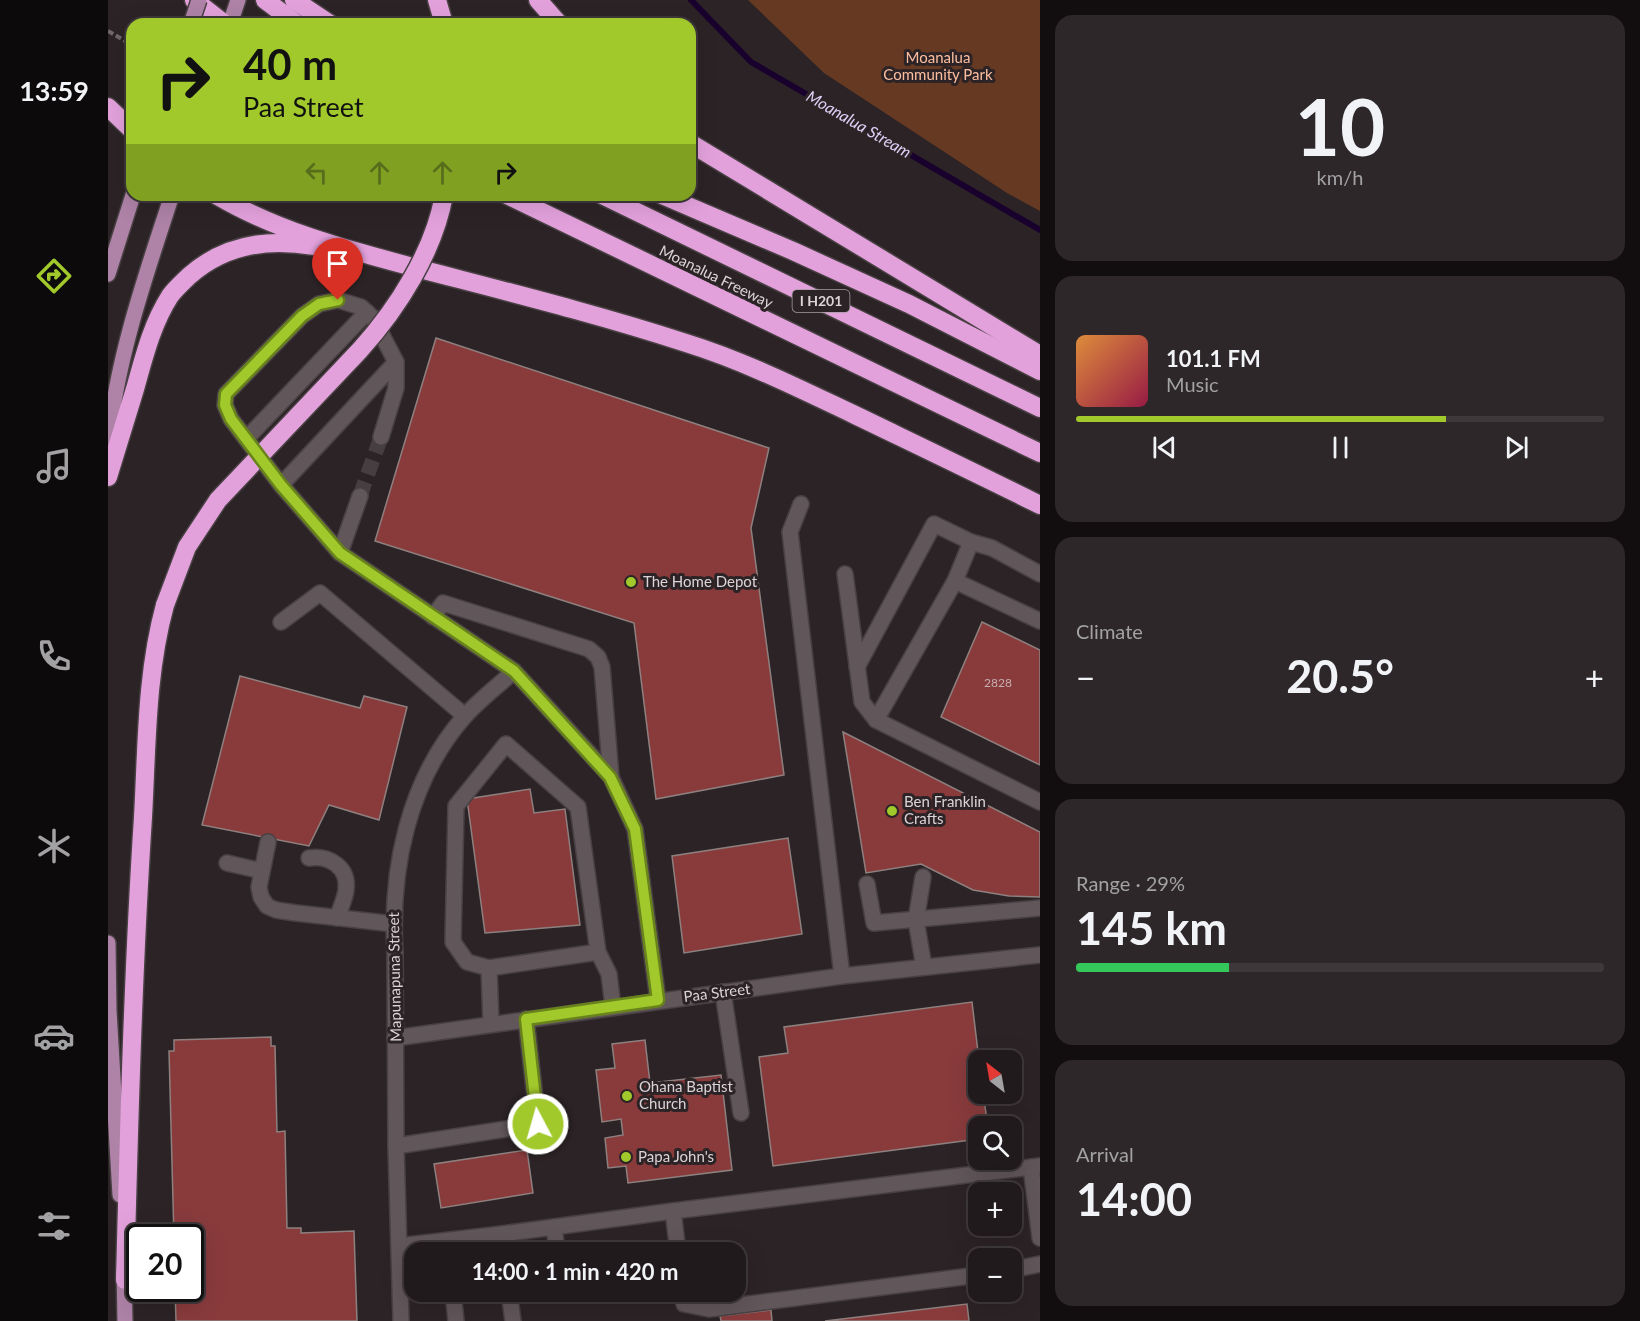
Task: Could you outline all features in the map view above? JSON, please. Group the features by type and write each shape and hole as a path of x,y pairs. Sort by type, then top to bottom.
{"highway":[{"path":"194,0 219,18"},
{"path":"265,0 289,18"},
{"path":"294,0 321,18"},
{"path":"436,0 442,18"},
{"path":"538,0 554,18"},
{"path":"108,107 126,124"},
{"path":"696,147 1040,355"},
{"path":"227,201 255,217 370,255 585,312 732,359 777,378 1040,505"},
{"path":"125,1280 132,997 152,665 157,632 187,547 218,500 360,350 397,303 423,256 442,201"},
{"name":"Moanalua Freeway","path":"519,201 1040,453"},
{"name":"Moanalua Freeway","path":"614,201 1040,408"},
{"path":"676,201 909,304 1040,371"},
{"path":"108,477 158,318 171,294 199,268 218,255 254,244 283,242 370,255"}],"main road":[{"path":"193,18 199,0"},
{"path":"230,18 237,0"},
{"path":"108,274 132,201"},
{"path":"108,444 111,411 122,356 170,201"},
{"path":"108,944 109,1011 125,1280 125,1321"}],"street":[{"path":"381,437 396,388 396,362 373,318 361,307 338,300 319,304 302,316 226,394 225,405 231,419 281,485 340,553 514,671 610,777 635,829 658,1000"},
{"path":"246,439 367,312"},
{"path":"281,485 396,362"},
{"path":"340,553 360,496"},
{"path":"801,504 790,532 842,976"},
{"path":"858,667 934,524 971,542 992,548 1040,574"},
{"path":"876,720 955,581 971,542"},
{"path":"845,574 862,702 876,720 1040,802"},
{"path":"955,581 1040,621"},
{"path":"280,622 320,593 465,716"},
{"path":"433,617 442,603 589,649 598,657 602,667 610,777"},
{"name":"Mapunapuna Street","path":"401,1321 395,1038 394,924 397,868 411,812 436,757 465,716 514,671"},
{"path":"598,952 489,968 467,962 453,942 456,806 506,744 578,807 598,952 609,974 613,1007"},
{"path":"268,842 260,887 261,897 267,906 276,910 394,924"},
{"path":"309,858 318,856 328,859 338,864 345,875 346,890 337,918"},
{"path":"228,863 262,871"},
{"path":"923,877 916,920 924,967"},
{"path":"867,884 874,923 1040,908"},
{"name":"Paa Street","path":"395,1038 842,976 1040,955"},
{"path":"489,968 491,1024"},
{"path":"723,992 741,1113"},
{"path":"396,1146 538,1124 526,1019"},
{"path":"469,1242 502,1234 673,1211 1036,1166 1040,1238"},
{"path":"673,1211 677,1242"},
{"path":"554,1227 556,1242"},
{"path":"502,1234 503,1242"},
{"path":"399,1246 404,1246"},
{"path":"1022,1268 1040,1264"},
{"path":"684,1302 684,1304 710,1309 968,1276"},
{"path":"454,1302 456,1321"},
{"path":"510,1302 513,1321"}],"path":[{"path":"108,31 126,42"}],"green space":[{"name":"Moanalua Community Park","path":"748,0 1040,0 1040,211 1007,193 824,73"}],"building":[{"name":"The Home Depot","path":"436,338 769,448 751,528 784,775 656,799 634,623 375,541"},
{"path":"982,622 1040,650 1040,765 941,717"},
{"path":"240,676 360,708 364,696 407,707 379,820 329,805 309,846 202,825"},
{"path":"843,732 1040,832 1040,897 1009,896 973,890 921,864 866,873"},
{"path":"530,789 534,813 565,809 580,925 485,933 467,799"},
{"path":"788,838 802,934 684,953 672,856"},
{"path":"972,1002 978,1050 968,1050 968,1104 985,1104 986,1116 968,1116 968,1140 773,1166 759,1057 788,1053 784,1027"},
{"path":"271,1037 271,1046 275,1046 277,1132 285,1131 287,1228 301,1228 301,1233 354,1231 357,1321 176,1321 175,1302 204,1302 204,1224 174,1224 169,1051 174,1051 174,1040"},
{"path":"645,1040 650,1083 721,1075 732,1170 628,1183 626,1166 608,1168 605,1138 623,1135 621,1119 602,1122 596,1070 615,1068 612,1044"},
{"path":"527,1150 533,1193 441,1208 434,1164"},
{"path":"967,1304 969,1321 825,1321"},
{"path":"771,1310 772,1321 721,1321 720,1316"}],"waterway":[{"name":"Moanalua Stream","path":"691,0 751,62 1040,230"}],"tunnel":[{"path":"360,496 381,437"}],"place":[{"name":"The Home Depot","path":"631,582"},
{"name":"Ben Franklin Crafts","path":"892,811"},
{"name":"Ohana Baptist Church","path":"627,1096"},
{"name":"Papa John's","path":"626,1157"}],"route":[{"path":"338,300 319,304 302,316 226,394 225,405 231,419 281,485 340,553 514,671 610,777 635,829 658,1000 526,1019 538,1124"}]}
